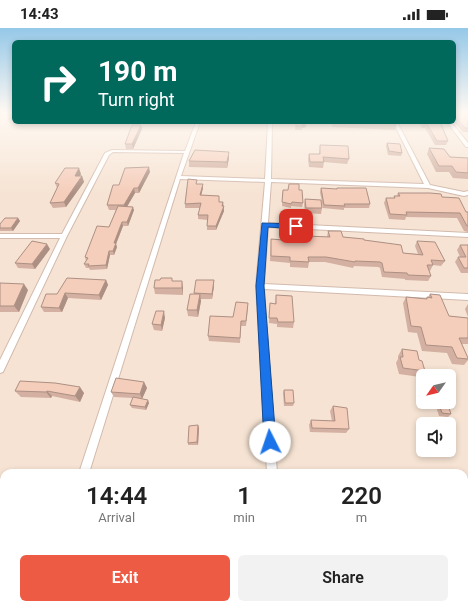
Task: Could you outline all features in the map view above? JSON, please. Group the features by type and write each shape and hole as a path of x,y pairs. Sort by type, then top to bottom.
{"street":[{"path":"85,469 178,177 191,140"},
{"path":"269,140 260,286 272,469"},
{"path":"405,140 428,186"},
{"path":"0,370 64,236 107,154 112,151 187,152"},
{"path":"178,177 428,186 466,193 468,200"},
{"path":"264,225 468,235"},
{"path":"0,236 64,236"},
{"path":"260,286 468,297"}],"shaded area":[{"path":"0,140 468,140 468,469 0,469"}],"building":[{"path":"126,140 134,140 132,144 125,144"},
{"path":"387,143 400,144 402,153 389,151"},
{"path":"320,145 348,146 349,159 323,157 324,162 310,162 309,154 320,154"},
{"path":"429,148 444,149 450,157 468,158 468,173 456,172 452,166 439,166"},
{"path":"195,150 229,152 227,162 189,161"},
{"path":"149,167 138,188 134,188 124,205 107,205 113,185 119,185 125,168"},
{"path":"65,168 79,168 75,176 82,176 64,202 50,203 59,184 55,183"},
{"path":"188,179 197,180 196,184 203,184 200,195 219,196 219,202 223,202 222,206 224,206 216,226 207,226 208,215 198,215 201,203 185,204"},
{"path":"289,184 299,184 299,190 302,190 303,203 292,202 291,204 282,202 283,190 288,190"},
{"path":"321,188 366,188 370,204 344,204 345,206 324,205"},
{"path":"398,193 430,193 441,194 442,197 459,198 466,212 468,212 468,226 460,213 406,212 407,215 390,214 386,198 395,198 394,196 400,196"},
{"path":"305,199 321,200 322,208 306,208"},
{"path":"118,206 133,207 127,222 122,222 114,243 116,243 113,251 109,251 106,265 88,266 89,264 84,264 88,258 85,257 97,226 109,227"},
{"path":"5,218 18,218 11,228 0,228 0,224"},
{"path":"328,231 341,231 343,237 401,245 403,253 423,255 417,241 435,242 445,261 431,260 433,265 427,265 431,276 384,272 382,263 380,262 355,262 326,257 308,257 309,262 290,261 290,257 271,256 271,239 307,242 307,236 330,237"},
{"path":"32,241 47,244 32,264 15,263"},
{"path":"460,245 468,245 468,268 464,268 458,257 466,257"},
{"path":"67,278 106,280 99,295 65,293 59,308 41,307 46,294 57,294"},
{"path":"161,278 172,278 172,281 182,281 182,288 154,288 155,280 160,280"},
{"path":"196,280 214,280 212,294 194,293"},
{"path":"0,283 24,284 14,306 0,306"},
{"path":"190,294 200,294 197,310 187,310"},
{"path":"430,294 440,295 449,316 468,318 468,338 459,338 468,359 457,358 452,347 426,345 421,327 411,326 406,297 427,299 427,297 432,298"},
{"path":"276,295 292,296 294,322 278,322 277,318 269,318 270,303 276,304"},
{"path":"236,302 248,303 246,321 241,321 240,338 208,336 210,316 233,317"},
{"path":"156,311 164,311 161,325 152,324"},
{"path":"402,349 417,351 419,360 422,361 424,369 403,368 400,357 403,357"},
{"path":"116,378 144,382 140,394 111,392"},
{"path":"20,381 55,383 80,387 75,396 47,391 15,391"},
{"path":"284,390 293,390 294,403 285,403"},
{"path":"133,397 148,400 145,407 130,405"},
{"path":"333,406 347,408 349,429 312,428 311,420 335,421"},
{"path":"441,409 449,409 451,414 442,413"},
{"path":"198,425 197,442 188,443 189,426"}],"route":[{"path":"270,442 260,286 264,225 296,226"}]}
